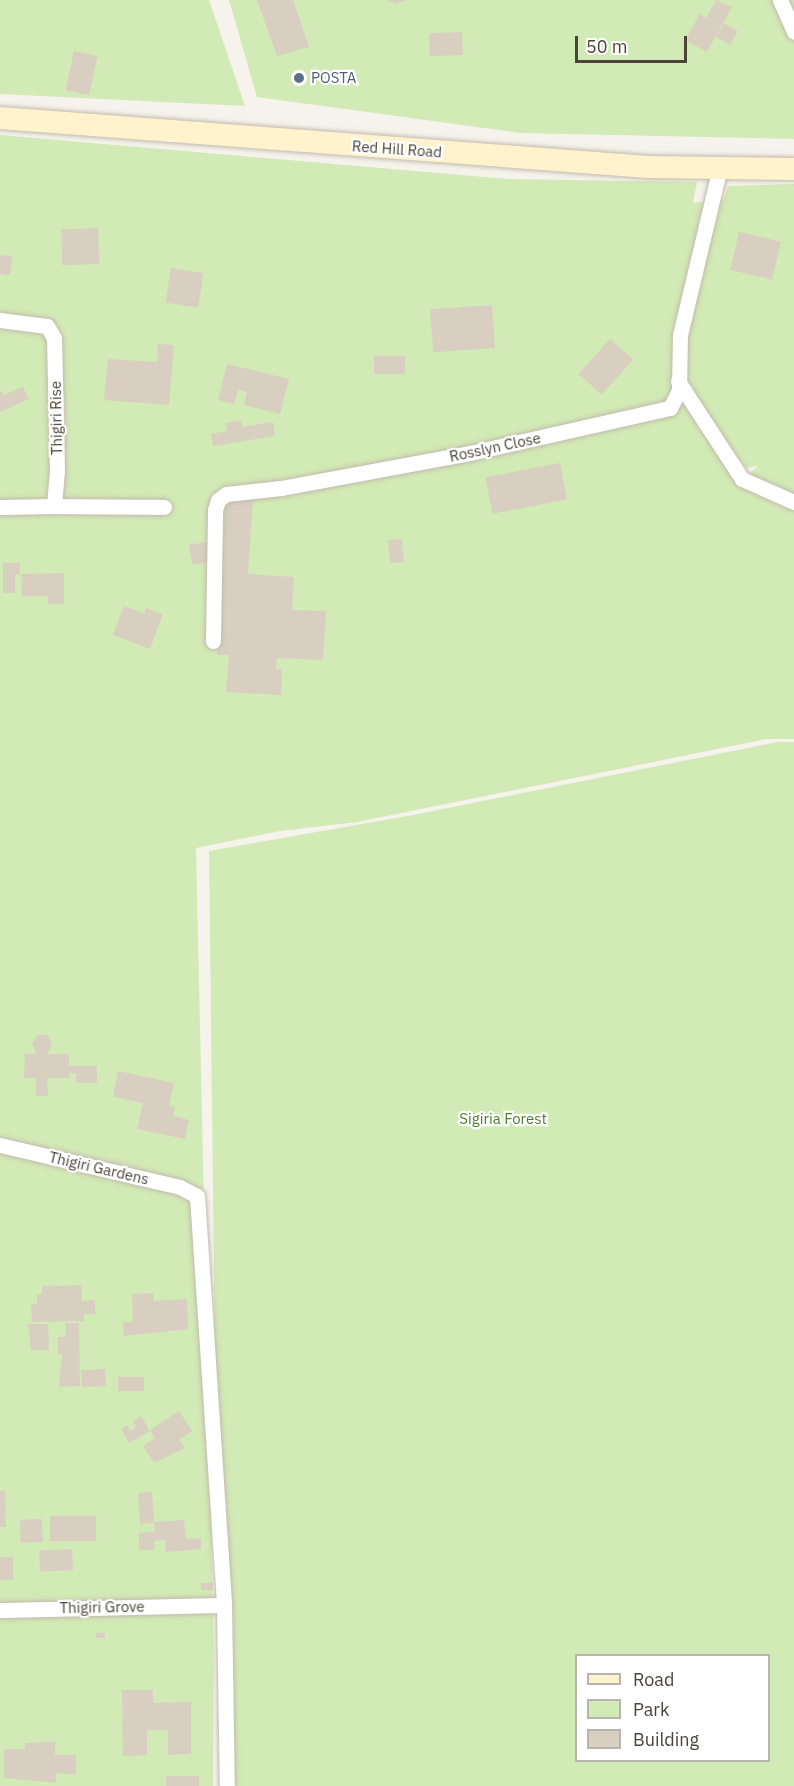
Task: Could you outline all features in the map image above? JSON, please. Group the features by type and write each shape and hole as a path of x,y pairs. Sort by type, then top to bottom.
{"main road":[{"name":"Red Hill Road","path":"0,118 719,171 794,170"}],"street":[{"path":"780,0 794,32"},
{"name":"Rosslyn Close","path":"213,641 215,510 218,500 226,494 281,488 458,455 660,412 677,400 680,335 719,171"},
{"name":"Thigiri Rise","path":"0,320 47,326 54,338 54,506"},
{"path":"678,381 742,479 794,502"},
{"path":"0,507 164,507"},
{"name":"Thigiri Gardens","path":"0,1145 180,1187 196,1196 224,1605"},
{"path":"224,1605 227,1786"},
{"name":"Thigiri Grove","path":"0,1610 224,1605"}],"green space":[{"path":"0,0 209,0 245,106 0,94"},
{"path":"229,0 794,0 794,139 521,133 257,97"},
{"path":"0,135 507,179 697,182 693,203 724,199 728,186 794,184 794,739 767,739 357,822 280,831 196,848 214,1656 213,1786 0,1786","holes":["741,460 745,468 758,466 741,481 732,467"]},
{"name":"Sigiria Forest","path":"778,742 794,742 794,1786 220,1786 209,851 413,815"}],"building":[{"path":"257,0 293,0 309,47 277,56"},
{"path":"388,0 407,0 395,4"},
{"path":"716,0 732,7 707,52 685,40 700,14 706,18"},
{"path":"724,23 738,31 730,45 716,37"},
{"path":"462,32 463,55 430,56 429,33"},
{"path":"74,51 97,56 89,95 66,90"},
{"path":"98,228 99,264 62,265 61,229"},
{"path":"739,232 781,242 772,280 730,270"},
{"path":"0,255 12,256 10,275 0,274"},
{"path":"171,268 204,273 198,308 166,303"},
{"path":"492,305 495,348 433,352 430,309"},
{"path":"610,339 633,360 602,395 579,374"},
{"path":"158,344 174,345 169,405 104,400 108,359 157,362"},
{"path":"374,356 405,356 405,374 374,374"},
{"path":"227,364 289,379 280,414 244,405 247,392 238,390 234,404 218,400"},
{"path":"23,387 29,399 0,412 0,390 4,395"},
{"path":"241,420 242,427 273,422 275,436 213,446 211,434 227,431 225,423"},
{"path":"560,463 567,499 492,514 485,478"},
{"path":"226,496 253,498 248,574 294,577 292,610 326,611 323,660 277,658 276,669 282,669 281,695 226,692 229,655 217,655"},
{"path":"402,539 404,562 390,563 388,540"},
{"path":"207,542 210,562 192,565 189,545"},
{"path":"3,563 20,563 20,574 15,574 15,593 3,593"},
{"path":"64,573 64,604 48,604 48,596 22,596 21,574"},
{"path":"124,606 144,614 146,608 163,614 150,649 113,635"},
{"path":"37,1035 48,1035 52,1044 47,1054 69,1054 69,1066 97,1066 97,1083 76,1083 76,1073 69,1073 69,1078 47,1078 48,1096 36,1096 36,1078 24,1078 25,1054 37,1054 32,1044"},
{"path":"118,1071 174,1083 169,1106 175,1107 173,1116 189,1120 185,1139 137,1129 143,1103 113,1097"},
{"path":"81,1285 82,1301 95,1300 95,1314 84,1314 84,1321 32,1322 31,1304 37,1304 37,1294 42,1294 42,1286"},
{"path":"153,1293 154,1301 187,1299 188,1329 124,1336 123,1322 133,1322 132,1294"},
{"path":"65,1323 79,1323 80,1386 59,1387 62,1354 58,1354 58,1337 66,1337"},
{"path":"28,1324 48,1324 49,1350 31,1350"},
{"path":"105,1369 106,1386 82,1387 81,1370"},
{"path":"118,1377 144,1377 144,1391 118,1391"},
{"path":"179,1411 192,1431 179,1440 185,1448 154,1463 143,1446 155,1438 150,1430"},
{"path":"141,1416 150,1431 129,1443 121,1429 127,1425 131,1431 136,1427 133,1422"},
{"path":"0,1491 5,1491 6,1527 0,1527"},
{"path":"152,1492 154,1523 140,1524 138,1493"},
{"path":"50,1516 96,1516 96,1541 50,1541"},
{"path":"42,1519 43,1542 21,1543 20,1520"},
{"path":"184,1520 186,1539 201,1538 201,1549 166,1552 165,1540 155,1541 155,1535 154,1550 139,1550 139,1533 155,1532 154,1522"},
{"path":"72,1549 73,1570 40,1572 39,1551"},
{"path":"0,1557 13,1557 13,1580 0,1580"},
{"path":"201,1583 213,1583 213,1590 201,1590"},
{"path":"105,1632 105,1638 96,1638 96,1633"},
{"path":"122,1690 153,1690 153,1703 191,1702 191,1754 168,1755 168,1730 147,1730 147,1755 123,1756"},
{"path":"55,1742 55,1755 76,1755 76,1775 56,1773 56,1783 4,1778 4,1749 25,1749 25,1743"},
{"path":"166,1776 199,1776 199,1786 166,1786"}],"place":[{"name":"POSTA","path":"299,78"}]}
